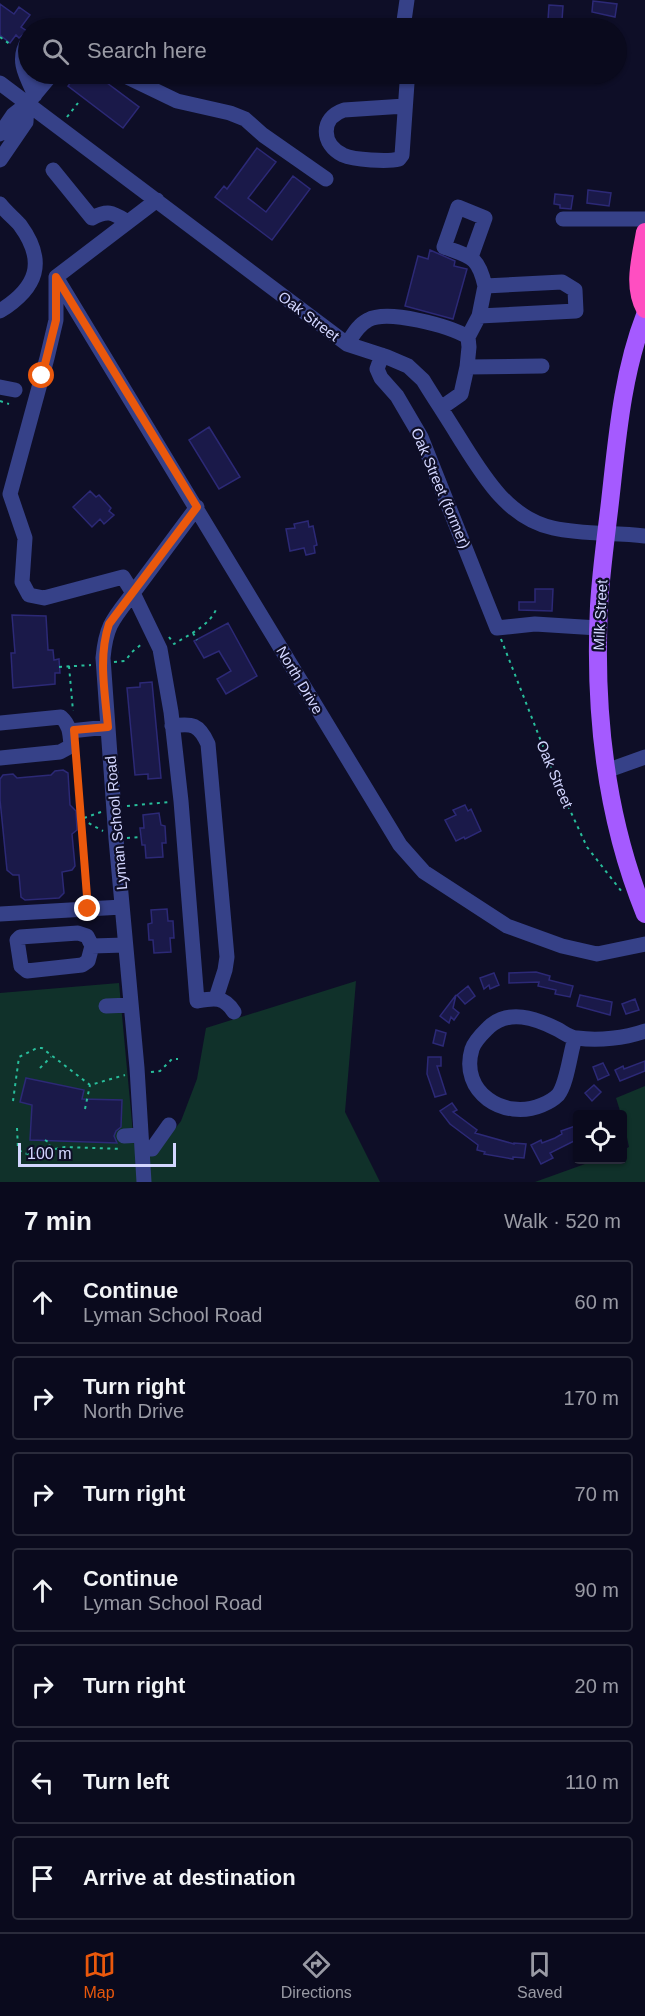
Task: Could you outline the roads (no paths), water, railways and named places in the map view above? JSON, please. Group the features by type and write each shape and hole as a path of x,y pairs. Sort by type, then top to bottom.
{"highway":[{"path":"645,232 638,285 638,294 645,309"}],"main road":[{"name":"Milk Street","path":"642,907 620,840 606,771 598,698 598,628 615,454 635,345 645,315"}],"street":[{"path":"404,18 407,0"},
{"name":"Oak Street","path":"0,83 31,99 58,128 347,344 408,366 423,380 489,483 515,509 551,528 645,536"},
{"path":"0,160 26,122 31,99 27,84"},
{"path":"0,134 13,115 44,84"},
{"path":"142,84 177,101 230,113 245,119 263,135 326,180"},
{"path":"405,106 344,110 334,113 328,121 327,138 331,146 347,157 399,159 402,155 407,84"},
{"path":"53,170 92,218 103,213 114,213 128,222"},
{"path":"157,200 56,277 56,320 50,349 10,494 25,538 22,582 29,595 44,598 123,577 160,649 181,801 197,1001 216,998 229,1004 234,1012"},
{"path":"0,204 20,226 30,242 36,269 27,290 16,302 0,311"},
{"path":"563,219 645,219"},
{"path":"441,408 461,394 470,347 468,337 479,316 485,286 481,269 471,257"},
{"name":"North Drive","path":"56,277 400,845 424,872 507,926 562,946 597,954 645,944"},
{"path":"479,316 576,311 575,290 562,282 485,286"},
{"path":"347,344 359,326 378,316 406,318 468,337"},
{"name":"Oak Street (former)","path":"382,355 377,369 381,378 397,396 421,437 497,628 535,624 598,628"},
{"path":"467,368 542,366"},
{"name":"Lyman School Road","path":"144,1182 134,1141 131,1005 103,658 109,624 197,507"},
{"path":"0,723 61,717 72,730 71,746 60,752 0,758"},
{"path":"172,726 195,725 203,733 208,744 227,957 216,998"},
{"path":"72,730 108,727"},
{"path":"606,771 645,757"},
{"path":"0,914 122,907"},
{"path":"78,933 87,936 92,946 88,961 82,965 27,971 21,966 17,940 20,937 78,933"},
{"path":"92,946 126,945"},
{"path":"106,1006 131,1005"},
{"path":"575,1038 567,1073 558,1095 545,1104 530,1109 511,1110 484,1096 474,1085 470,1070 472,1048 479,1037 497,1020 517,1016 541,1021 575,1038 608,1038 645,1031"},
{"path":"134,1141 152,1149 170,1125"}]}
